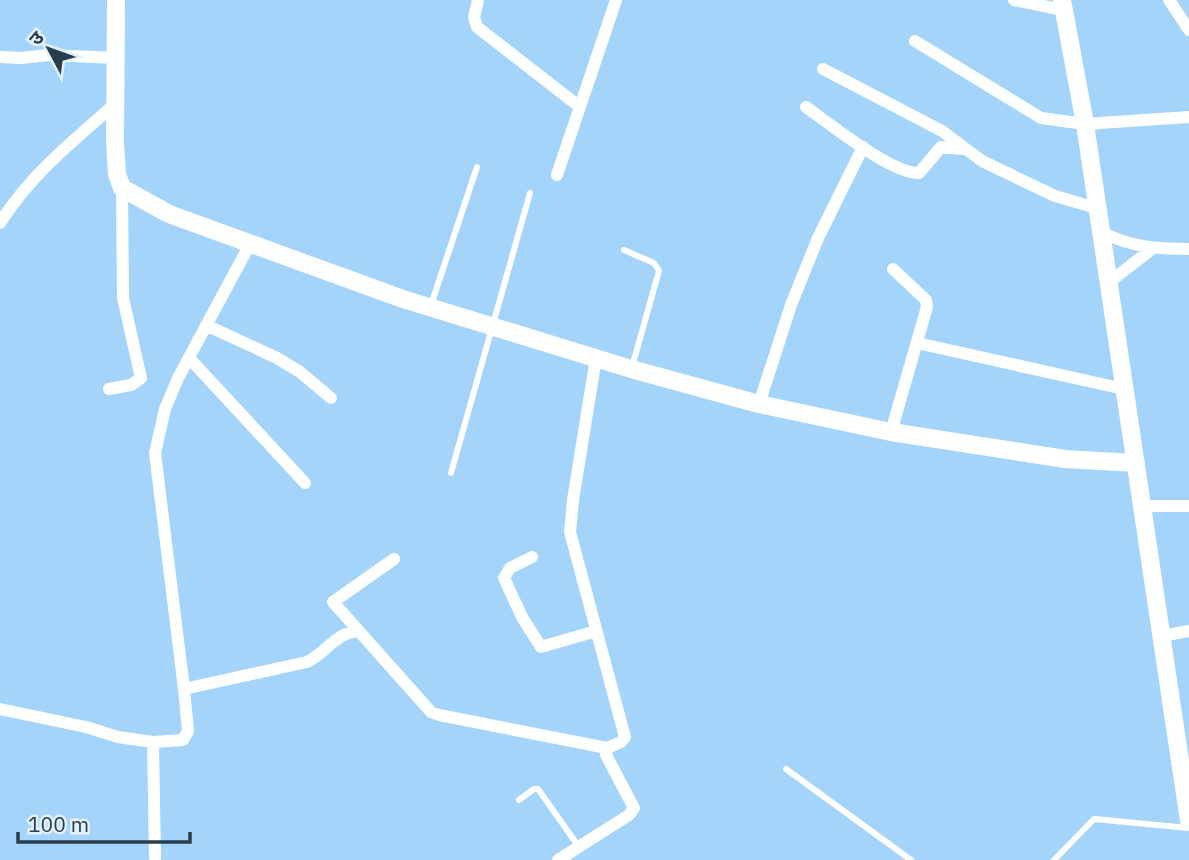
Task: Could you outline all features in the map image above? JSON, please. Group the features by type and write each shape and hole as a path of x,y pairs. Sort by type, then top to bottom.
{"main road":[{"path":"117,0 117,174 122,188 169,214 430,307 631,369 759,404 891,432 1065,459 1136,463"},
{"path":"1063,5 1085,124 1162,636 1183,736 1189,821"}],"street":[{"path":"476,0 474,17 477,27 580,107"},
{"path":"557,175 616,0"},
{"path":"1014,0 1063,5"},
{"path":"1169,0 1189,30"},
{"path":"915,41 1034,115 1049,120 1085,124 1189,117"},
{"path":"0,57 48,55 116,58"},
{"path":"823,69 942,131 982,161 1055,196 1096,208"},
{"path":"0,223 13,202 47,163 115,104"},
{"path":"806,107 863,147 903,171 914,174 923,170 941,147 963,149"},
{"path":"759,404 804,271 833,203 863,147"},
{"path":"109,389 131,385 141,378 123,298 122,188"},
{"path":"1101,232 1124,243 1153,249 1189,248"},
{"path":"0,709 86,727 118,737 153,742 183,740 186,737 188,731 184,689 155,453 165,409 178,378 250,244"},
{"path":"1108,283 1153,249"},
{"path":"891,432 927,307 926,300 892,270"},
{"path":"208,326 277,358 300,372 331,398"},
{"path":"917,343 1124,389"},
{"path":"394,559 333,602 431,712 607,748 621,742 625,737 570,532 596,358"},
{"path":"190,359 305,483"},
{"path":"1143,506 1189,506"},
{"path":"532,557 510,568 504,578 522,617 541,647 596,631"},
{"path":"184,689 307,662 340,636 359,631"},
{"path":"1162,636 1189,631"},
{"path":"153,742 155,858"},
{"path":"558,860 629,815 634,808 606,755 607,748"}],"lane":[{"path":"430,307 477,167"},
{"path":"451,473 530,193"},
{"path":"624,250 654,263 659,271 631,369"},
{"path":"786,769 911,860"},
{"path":"519,800 534,789 542,792 579,847"},
{"path":"1054,860 1094,819 1189,828"}]}
